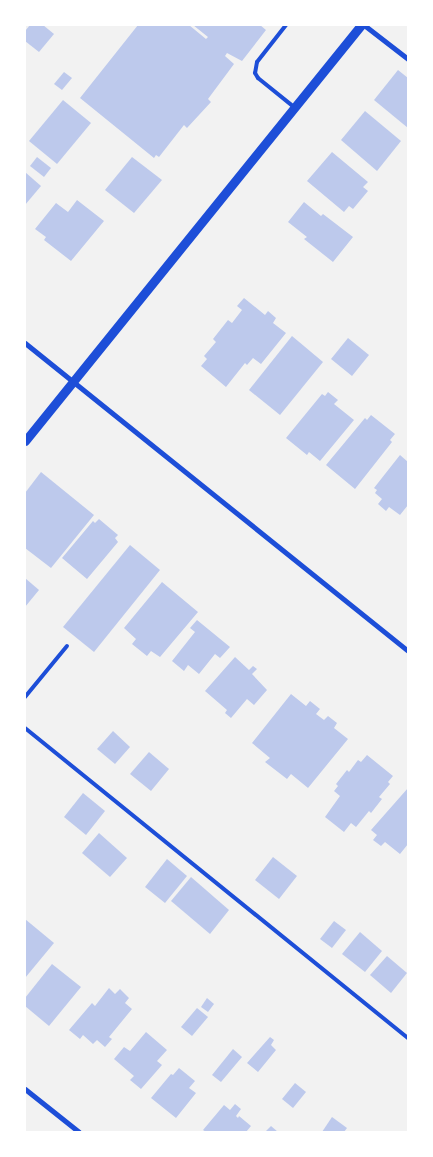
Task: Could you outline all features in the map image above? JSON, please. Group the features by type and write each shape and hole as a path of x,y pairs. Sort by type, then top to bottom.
{"street":[{"path":"25,441 362,25 408,59"},
{"path":"25,343 408,651"},
{"path":"25,1089 79,1132"}],"lane":[{"path":"286,25 257,62 255,73 258,78 294,107"},
{"path":"25,698 67,646"},
{"path":"25,729 408,1038"}],"building":[{"path":"30,25 43,25 54,34 39,52 25,41 25,31"},
{"path":"138,25 189,25 206,39 208,37 193,25 260,25 266,30 242,61 227,53 225,56 234,64 208,99 211,102 187,128 184,125 159,157 156,155 154,158 80,98"},
{"path":"398,70 408,78 408,128 374,100"},
{"path":"64,72 72,78 62,90 54,84"},
{"path":"63,100 91,123 57,164 29,141"},
{"path":"365,111 401,141 377,171 341,140"},
{"path":"332,152 368,182 363,187 368,191 353,209 349,206 344,212 307,181"},
{"path":"37,157 51,168 44,177 30,166"},
{"path":"132,157 162,180 134,213 105,190"},
{"path":"25,172 41,186 25,205"},
{"path":"77,200 104,221 71,261 44,240 46,237 35,229 56,203 68,212"},
{"path":"304,202 321,216 323,214 353,237 333,262 304,239 307,237 288,222"},
{"path":"244,298 265,315 268,311 276,318 273,323 286,333 261,364 253,358 247,365 245,363 226,387 201,366 207,359 204,356 216,342 213,339 228,320 232,323 242,310 237,306"},
{"path":"292,336 323,362 280,415 249,390"},
{"path":"348,338 369,355 352,376 331,359"},
{"path":"328,392 338,400 334,404 354,420 320,461 309,452 307,455 286,438 322,394 325,396"},
{"path":"371,415 395,434 390,440 392,442 355,489 326,465 365,418 367,420"},
{"path":"400,455 408,462 408,505 400,515 389,507 386,511 378,504 382,499 375,493 377,490 374,488"},
{"path":"41,472 94,515 51,568 25,548 25,493"},
{"path":"99,519 118,535 115,538 118,542 87,579 62,558 93,521 95,523"},
{"path":"130,545 160,570 94,652 63,627"},
{"path":"25,578 39,590 25,607"},
{"path":"162,582 198,612 160,657 151,651 147,656 132,644 136,639 124,628"},
{"path":"197,620 230,647 220,658 215,654 199,674 188,665 184,671 172,661 195,632 190,628"},
{"path":"235,657 249,670 253,666 257,669 252,674 267,690 254,705 247,699 231,718 225,713 227,710 205,691"},
{"path":"291,694 306,706 310,701 320,709 316,714 324,720 328,716 337,723 334,728 348,739 308,788 291,774 287,779 265,762 270,758 252,743"},
{"path":"113,731 130,747 115,764 97,749"},
{"path":"149,752 169,769 151,791 130,774"},
{"path":"367,755 393,776 388,782 390,784 379,797 382,799 371,813 369,811 356,827 351,823 344,832 325,817 340,796 334,791 338,786 336,784 347,770 349,772 358,760 361,762"},
{"path":"408,788 408,844 400,854 385,842 381,846 373,840 377,835 371,830"},
{"path":"83,793 105,811 86,835 64,817"},
{"path":"99,833 127,858 110,877 82,853"},
{"path":"273,857 297,876 279,899 255,880"},
{"path":"167,859 187,876 165,903 145,887"},
{"path":"191,877 229,910 210,934 171,901"},
{"path":"25,919 54,943 25,978"},
{"path":"334,921 346,930 332,948 320,939"},
{"path":"360,932 382,951 365,972 342,954"},
{"path":"387,956 407,973 391,993 370,975"},
{"path":"52,964 81,987 49,1026 25,1006 25,998"},
{"path":"109,988 115,994 120,989 129,998 125,1003 132,1009 109,1037 112,1039 105,1047 97,1040 93,1044 83,1035 80,1039 69,1030 92,1003 95,1006"},
{"path":"207,998 214,1004 208,1012 201,1007"},
{"path":"197,1008 208,1017 192,1036 181,1027"},
{"path":"146,1032 167,1050 157,1061 162,1065 141,1089 130,1080 134,1076 114,1059 124,1047 130,1051"},
{"path":"270,1037 274,1040 271,1045 276,1050 258,1072 247,1063"},
{"path":"233,1049 242,1057 221,1082 212,1075"},
{"path":"179,1068 195,1081 189,1088 196,1093 176,1118 151,1098 171,1074 173,1075"},
{"path":"295,1083 306,1092 293,1108 282,1099"},
{"path":"235,1104 241,1109 236,1116 238,1118 239,1116 251,1126 246,1132 206,1132 203,1130 224,1105 230,1110"},
{"path":"332,1117 347,1128 344,1132 322,1132"},
{"path":"271,1126 278,1132 265,1132"}]}
